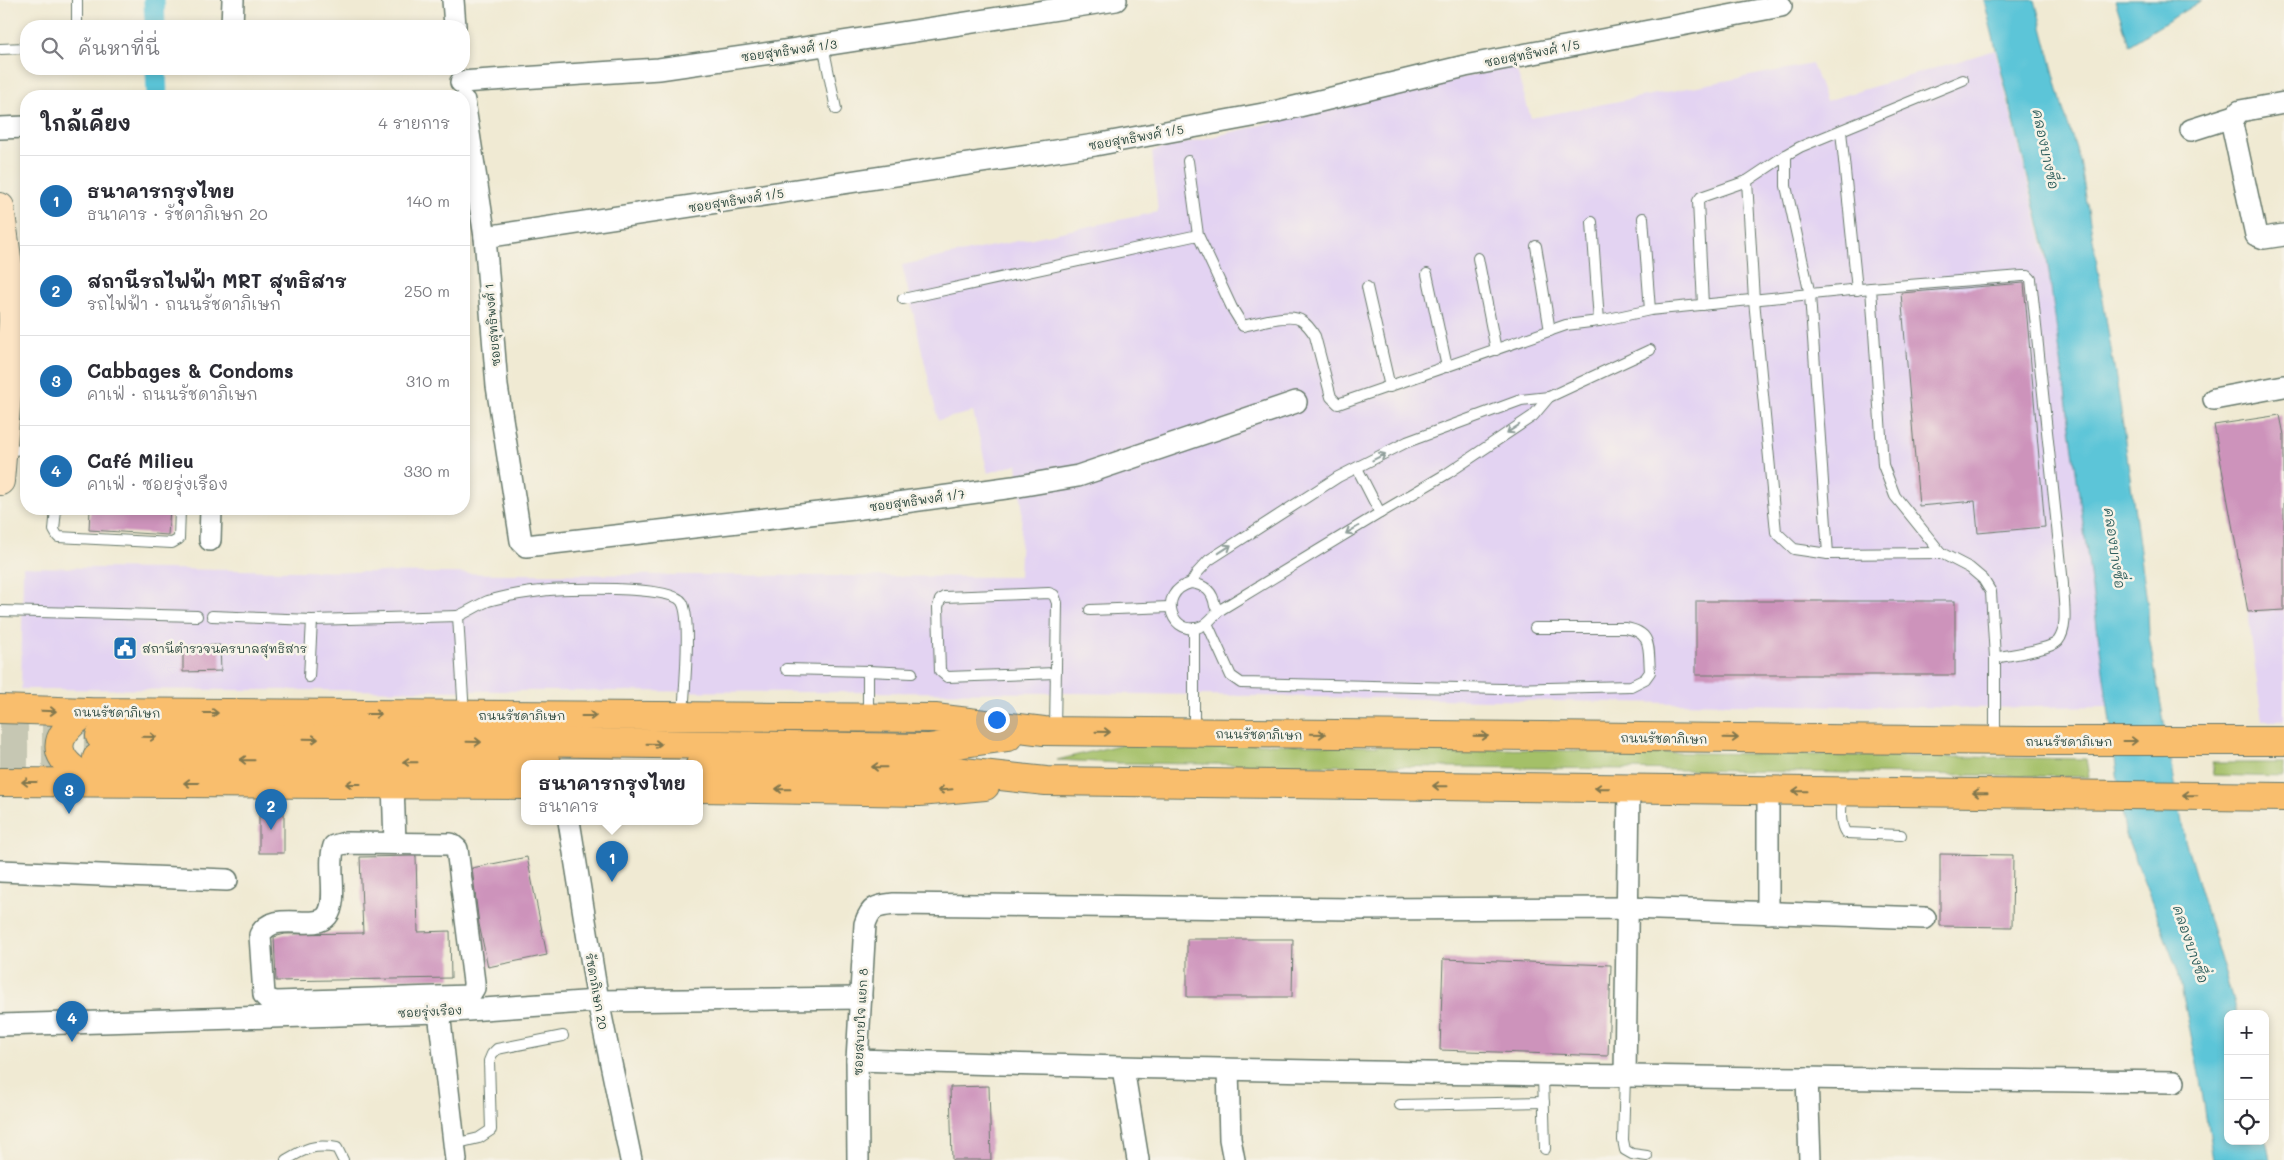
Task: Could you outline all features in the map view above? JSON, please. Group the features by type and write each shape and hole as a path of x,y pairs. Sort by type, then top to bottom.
{"main road":[{"path":"0,207 12,294 14,450 0,481"},
{"name":"ถนนรัชดาภิเษก","path":"0,709 87,712 934,718 1049,731 1995,741 2284,741"},
{"path":"87,712 66,729 60,741 61,752 64,762 74,772 97,759"},
{"name":"ถนนรัชดาภิเษก","path":"0,782 97,759 928,748 1049,731"},
{"name":"ถนนรัชดาภิเษก","path":"97,759 521,763"},
{"name":"ถนนรัชดาภิเษก","path":"97,759 393,784 521,785"},
{"path":"703,765 927,768 1046,781 2284,797"},
{"path":"703,788 919,792 1046,781"}],"street":[{"path":"232,20 233,0"},
{"path":"452,0 454,20"},
{"name":"ซอยสุทธิพงศ์ 1/3","path":"462,87 659,68 1116,0"},
{"name":"ซอยสุทธิพงศ์ 1/5","path":"485,237 1095,145 1274,112 1464,66 1781,6"},
{"path":"2284,102 2240,111 2235,116 2232,124 2256,234 2264,238 2284,235"},
{"path":"2191,130 2235,116"},
{"path":"0,128 20,127"},
{"name":"ซอยสุทธิพงศ์ 1","path":"470,151 485,237 497,386 521,541 526,546"},
{"path":"2214,399 2284,386"},
{"name":"ซอยสุทธิพงศ์ 1/7","path":"526,546 854,508 1013,487 1078,476 1296,402"},
{"path":"210,540 211,515"},
{"path":"393,784 395,843"},
{"path":"1625,1077 1629,788"},
{"path":"1768,790 1768,913"},
{"name":"รัชดาภิเษก 20","path":"570,825 598,1001 631,1160"},
{"path":"395,843 451,844 457,849 474,982 474,988 469,996 276,1002 269,1000 264,995 260,935 264,927 273,923 318,920 326,917 332,908 331,855 334,846 395,843"},
{"path":"0,871 227,880"},
{"name":"ซอยสบายใจ แยก 8","path":"858,1160 857,1060 865,924 869,912 879,906 894,904 1628,908"},
{"path":"1628,908 1925,918"},
{"name":"ซอยรุ่งเรือง","path":"0,1025 439,1012 598,1001 861,998"},
{"path":"439,1012 455,1152"},
{"path":"857,1060 1122,1068 1625,1077 2174,1082"},
{"path":"1122,1068 1138,1160"},
{"path":"1228,1070 1230,1139 1234,1160"},
{"path":"1807,1078 1810,1160"}],"lane":[{"path":"77,20 78,0"},
{"path":"823,45 836,109"},
{"path":"0,49 20,48"},
{"path":"1704,305 1698,201 1701,197 1747,181 1800,147 1963,80"},
{"path":"1841,131 1857,290"},
{"path":"1786,155 1786,186 1810,295 1828,554"},
{"path":"1188,161 1198,235 1232,308 1243,326 1290,317 1302,320 1315,336 1326,381 1334,402 1338,404 1566,325 1599,321 1650,310 1871,288 2028,276 2031,279 2062,584 2063,626 2060,637 2053,645 1994,658"},
{"path":"1747,181 1754,300 1776,532 1794,548 1828,554 1941,553"},
{"path":"1643,218 1650,310"},
{"path":"1592,222 1599,321"},
{"path":"903,299 1198,235"},
{"path":"1536,246 1550,331"},
{"path":"1478,258 1496,350"},
{"path":"1427,274 1447,367"},
{"path":"1367,287 1390,387"},
{"path":"1871,288 1883,466 1895,496 1941,553 1970,568 1983,579 1991,592 1995,741"},
{"path":"1191,583 1209,560 1338,477 1407,442 1521,400 1549,396 1650,350"},
{"path":"1220,610 1215,606 1214,597 1208,589 1200,584 1191,583 1183,585 1171,598 1170,607 1172,614 1180,625 1194,628 1207,623 1220,610 1448,473 1532,416 1549,396"},
{"path":"1357,468 1380,513"},
{"path":"55,515 54,530 58,537 172,543 179,538 180,515"},
{"path":"212,616 312,620 458,616 489,601 542,591 630,589 664,592 679,597 684,604 686,629 683,716"},
{"path":"1049,731 1055,673 1057,603 1054,595 1048,593 944,597 940,600 938,607 940,671 943,675 947,677 1055,673"},
{"path":"1090,610 1170,607"},
{"path":"0,611 197,616"},
{"path":"458,616 464,715"},
{"path":"309,678 312,620"},
{"path":"1207,623 1231,676 1241,683 1502,689 1631,686 1645,680 1650,672 1648,645 1645,636 1639,630 1625,628 1535,628"},
{"path":"1194,628 1194,733"},
{"path":"786,668 912,673"},
{"path":"868,671 868,718"},
{"path":"1842,791 1842,827 1846,833 1901,835"},
{"path":"455,1152 488,1134 491,1130 489,1061 492,1054 497,1049 563,1036"},
{"path":"1543,1075 1545,1149"},
{"path":"1625,1077 1623,1140 1625,1150 1632,1154 1647,1156"},
{"path":"1400,1104 1544,1102"},
{"path":"286,1160 305,1149 320,1145 337,1148 343,1160"}],"shaded area":[{"path":"1995,50 2047,261 2110,706 1975,708 1078,693 21,689 23,567 509,574 1019,577 1022,506 1017,464 988,473 973,412 938,420 902,265 1158,212 1152,151 1515,65 1531,118 1812,64 1826,101"},
{"path":"2280,415 2284,435 2284,721 2262,721 2248,612 2214,425"}],"green space":[{"path":"1135,741 1633,752 2086,759 2089,777 1118,763 1057,760"},
{"path":"2212,763 2284,763 2284,777 2213,775"}],"water":[{"name":"คลองบางซื่อ","path":"1984,0 2035,0 2063,109 2080,161 2119,397 2148,609 2149,637 2185,840 2236,1010 2224,1010 2224,1145 2267,1145 2270,1160 2213,1160 2199,1074 2178,972 2125,832 2046,251"},
{"path":"2115,0 2202,0 2129,45"}],"building":[{"path":"2024,283 2045,527 1978,533 1975,501 1919,506 1901,293"},
{"path":"2280,415 2284,435 2284,610 2248,612 2214,425"},
{"path":"90,515 170,515 168,535 89,530"},
{"path":"1696,601 1955,601 1955,675 1696,675"},
{"path":"220,645 221,671 183,672 183,646"},
{"path":"259,807 284,807 284,853 259,853"},
{"path":"1940,854 2013,855 2012,927 1940,926"},
{"path":"416,856 418,932 450,931 451,978 276,981 274,937 285,934 363,933 360,857"},
{"path":"527,857 547,955 488,967 479,924 472,868"},
{"path":"1187,939 1293,939 1292,997 1187,997"},
{"path":"1443,959 1611,965 1608,1056 1440,1050"},
{"path":"989,1086 991,1160 952,1160 950,1087"}],"waterway":[{"path":"154,0 155,20"},
{"path":"156,75 157,90"}],"tunnel":[{"path":"0,735 100,736"},
{"path":"0,757 97,758"}],"place":[{"name":"สถานีตำรวจนครบาลสุทธิสาร","path":"125,648"},
{"name":"Cabbages & Condoms","path":"69,814"},
{"name":"สถานีรถไฟฟ้า MRT สุทธิสาร","path":"271,830"},
{"name":"ธนาคารกรุงไทย","path":"612,882"},
{"name":"Café Milieu","path":"72,1042"}]}
